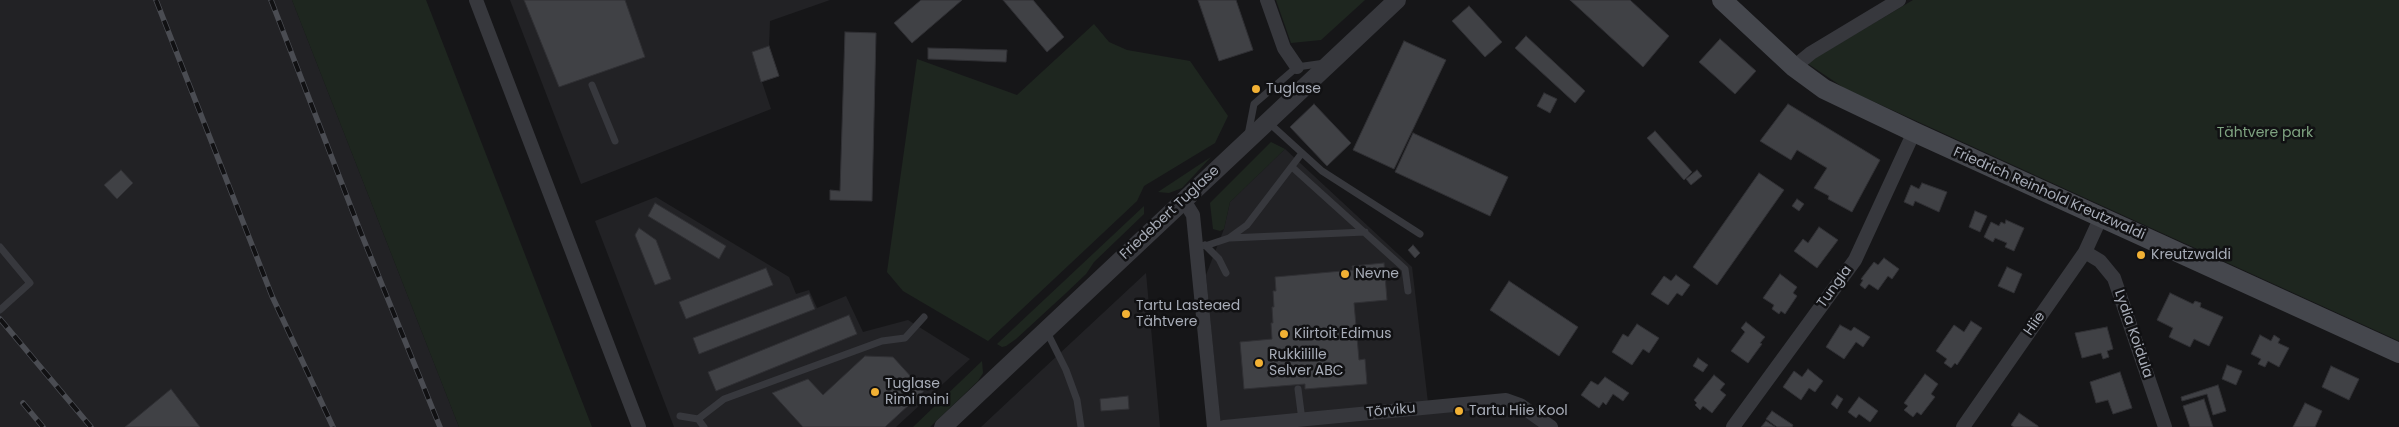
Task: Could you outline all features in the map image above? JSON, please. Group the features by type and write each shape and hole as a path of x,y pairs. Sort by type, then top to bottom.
{"main road":[{"name":"Friedrich Reinhold Kreutzwaldi","path":"1722,0 1794,67 1824,89 1914,132 2399,353"}],"street":[{"path":"476,0 639,427"},
{"path":"1267,0 1284,48 1296,67"},
{"name":"Friedebert Tuglase","path":"943,427 1397,0"},
{"path":"1794,67 1811,53 1899,0"},
{"name":"Tungla","path":"1733,427 1855,260 1914,132"},
{"path":"1184,199 1193,215 1201,246 1214,427"},
{"name":"Hiie","path":"1963,427 2085,252 2100,217"},
{"name":"Lydia Koidula","path":"2085,252 2100,261 2114,278 2165,427"},
{"name":"Tõrviku","path":"1224,427 1506,400 1520,405 1551,427"}],"lane":[{"path":"1247,140 1254,104 1296,67 1330,62"},
{"path":"592,85 615,141"},
{"path":"1267,121 1322,171 1420,234"},
{"path":"1229,238 1247,225 1302,153"},
{"path":"1292,167 1405,269 1408,291"},
{"path":"1201,246 1229,238 1365,232"},
{"path":"1201,246 1220,259 1226,273"},
{"path":"0,247 30,283 0,310"},
{"path":"698,419 724,399 882,341 905,338 924,318"},
{"path":"1046,330 1066,370 1077,400 1081,427"},
{"path":"1298,389 1302,420"},
{"path":"680,416 698,419 704,427"}],"shaded area":[{"path":"0,0 292,0 459,427 0,427"},
{"path":"510,0 830,0 770,21 769,46 752,52 771,109 581,184"},
{"path":"1285,149 1412,267 1428,403 1220,421 1206,275 1224,229 1230,202"},
{"path":"656,197 789,277 796,294 809,290 817,308 846,296 863,332 908,320 970,359 896,427 674,427 595,221"},
{"name":"Tartu Lasteaed Tähtvere","path":"1146,273 1160,427 981,427 1058,355"},
{"name":"Tartu Hiie Kool","path":"1506,400 1551,427 1224,427"}],"green space":[{"path":"292,0 426,0 592,427 459,427"},
{"path":"1276,0 1365,0 1321,40 1291,43"},
{"name":"Tähtvere park","path":"1913,0 2399,0 2399,341 1844,88 1807,63"},
{"path":"1094,24 1109,42 1127,50 1190,61 1228,116 1215,143 1144,186 1137,201 988,341 903,291 887,272 917,59 1017,95"},
{"path":"1271,142 1285,149 1230,202 1224,229 1220,231 1213,229 1210,203"},
{"path":"1211,157 1182,188 1169,193 1158,192"},
{"path":"1144,206 1144,214 1094,262 1086,274 1066,293 1016,339 1006,346 1002,347 997,344"},
{"path":"982,361 983,373 978,381 930,427 913,427"}],"building":[{"path":"524,0 625,0 645,57 559,87"},
{"path":"921,0 962,0 912,43 894,23"},
{"path":"1003,0 1033,0 1064,37 1047,52"},
{"path":"1198,0 1236,0 1253,50 1219,61"},
{"path":"1570,0 1630,0 1669,36 1643,67"},
{"path":"1469,6 1502,42 1485,57 1452,21"},
{"path":"845,32 876,33 872,201 830,200 830,190 840,191"},
{"path":"1526,36 1585,91 1575,103 1515,48"},
{"path":"1720,39 1756,71 1735,94 1699,62"},
{"path":"1404,41 1446,60 1394,169 1353,150"},
{"path":"769,46 779,76 761,82 752,52"},
{"path":"928,48 1007,50 1006,62 928,59"},
{"path":"1544,93 1557,99 1550,113 1537,106"},
{"path":"1314,104 1351,143 1327,166 1290,127"},
{"path":"1788,104 1880,160 1852,212 1828,199 1829,196 1814,188 1827,168 1797,150 1791,160 1760,141"},
{"path":"1655,131 1692,172 1684,180 1647,138"},
{"path":"1413,133 1508,177 1490,216 1395,172"},
{"path":"121,170 133,183 117,199 104,185"},
{"path":"1697,170 1702,176 1691,185 1686,179"},
{"path":"1759,173 1784,190 1717,285 1693,267"},
{"path":"1922,183 1947,192 1939,212 1915,201 1913,206 1904,202 1911,185 1919,189"},
{"path":"1797,199 1804,204 1799,211 1792,206"},
{"path":"655,203 726,246 719,259 648,216"},
{"path":"1975,211 1987,216 1980,232 1969,227"},
{"path":"2006,220 2024,228 2014,251 2005,247 2007,243 1995,238 1993,242 1984,237 1991,222 1999,226 2001,222 2005,224"},
{"path":"1819,227 1838,240 1817,268 1794,251 1803,239 1808,243"},
{"path":"639,228 656,240 671,279 655,285 635,235"},
{"path":"1413,245 1420,253 1415,258 1408,250"},
{"path":"1884,258 1899,269 1892,279 1888,276 1878,290 1869,284 1865,289 1860,285 1863,280 1861,279 1874,262 1878,265"},
{"path":"1384,263 1387,300 1354,303 1359,360 1365,359 1367,384 1305,389 1305,384 1244,389 1240,342 1272,339 1271,323 1273,323 1272,307 1274,307 1273,291 1276,291 1275,277 1353,270 1352,266"},
{"path":"2007,267 2022,274 2014,293 1998,286"},
{"path":"766,268 773,285 686,319 679,302"},
{"path":"1780,274 1797,287 1793,293 1797,296 1785,314 1781,311 1779,314 1772,309 1774,305 1763,298"},
{"path":"1676,275 1690,285 1682,296 1677,293 1668,305 1651,294 1664,276 1671,281"},
{"path":"1509,281 1578,327 1559,356 1490,310"},
{"path":"2170,293 2193,304 2195,301 2201,303 2200,307 2223,317 2209,346 2194,339 2190,347 2169,337 2173,328 2157,320"},
{"path":"809,294 815,309 699,354 693,338"},
{"path":"849,315 857,334 716,391 708,372"},
{"path":"1971,321 1982,328 1957,365 1955,363 1951,368 1944,363 1947,359 1936,351 1954,325 1964,332"},
{"path":"1746,322 1765,337 1748,363 1731,351 1745,332 1741,328"},
{"path":"1637,324 1659,338 1649,353 1643,349 1632,365 1612,352 1623,334 1628,337"},
{"path":"1840,325 1851,331 1854,327 1870,337 1863,347 1856,342 1844,359 1826,347"},
{"path":"2107,327 2113,349 2107,351 2109,357 2103,359 2101,353 2082,358 2075,333"},
{"path":"2260,335 2271,341 2274,335 2280,339 2278,343 2289,348 2279,367 2268,361 2265,367 2258,364 2261,359 2251,354"},
{"name":"Tuglase Rimi mini","path":"865,356 893,357 924,391 885,427 803,427 772,393 808,379 823,395"},
{"path":"1698,358 1708,365 1703,372 1693,366"},
{"path":"2227,365 2242,371 2236,385 2222,379"},
{"path":"2331,366 2359,379 2349,400 2322,387"},
{"path":"1808,369 1823,381 1815,392 1809,388 1801,400 1783,387 1794,371 1802,377"},
{"path":"2120,372 2132,408 2113,414 2108,400 2096,403 2090,382"},
{"path":"1925,374 1938,384 1931,394 1935,397 1921,415 1917,412 1913,417 1904,410 1908,406 1904,403"},
{"path":"1714,375 1725,384 1720,390 1726,395 1712,413 1703,406 1700,410 1695,405 1697,403 1694,400"},
{"path":"1605,377 1629,393 1623,401 1613,394 1606,405 1603,402 1599,408 1581,395 1591,381 1598,385"},
{"path":"2218,385 2226,411 2213,415 2207,394 2182,401 2181,397"},
{"path":"171,389 200,427 125,427"},
{"path":"1837,395 1843,399 1837,409 1831,404"},
{"path":"1128,396 1129,409 1101,411 1100,399"},
{"path":"1859,397 1878,411 1870,422 1859,414 1856,418 1848,412"},
{"path":"2204,399 2213,427 2190,427 2183,406"},
{"path":"2305,403 2322,411 2315,427 2293,427"},
{"path":"1772,411 1793,425 1792,427 1777,427 1766,419"},
{"path":"2019,413 2038,427 2014,427 2011,425"},
{"path":"1766,421 1775,427 1761,427"}],"railway":[{"path":"156,0 272,296 333,427"},
{"path":"271,0 361,233 440,427"},
{"path":"0,319 91,427"},
{"path":"23,403 43,427"}],"place":[{"name":"Tuglase","path":"1256,89"},
{"name":"Kreutzwaldi","path":"2141,255"},
{"name":"Nevne","path":"1345,274"},
{"name":"Tartu Lasteaed Tähtvere","path":"1126,314"},
{"name":"Kiirtoit Edimus","path":"1284,334"},
{"name":"Rukkilille Selver ABC","path":"1259,363"},
{"name":"Tuglase Rimi mini","path":"875,392"},
{"name":"Tartu Hiie Kool","path":"1459,411"}]}
